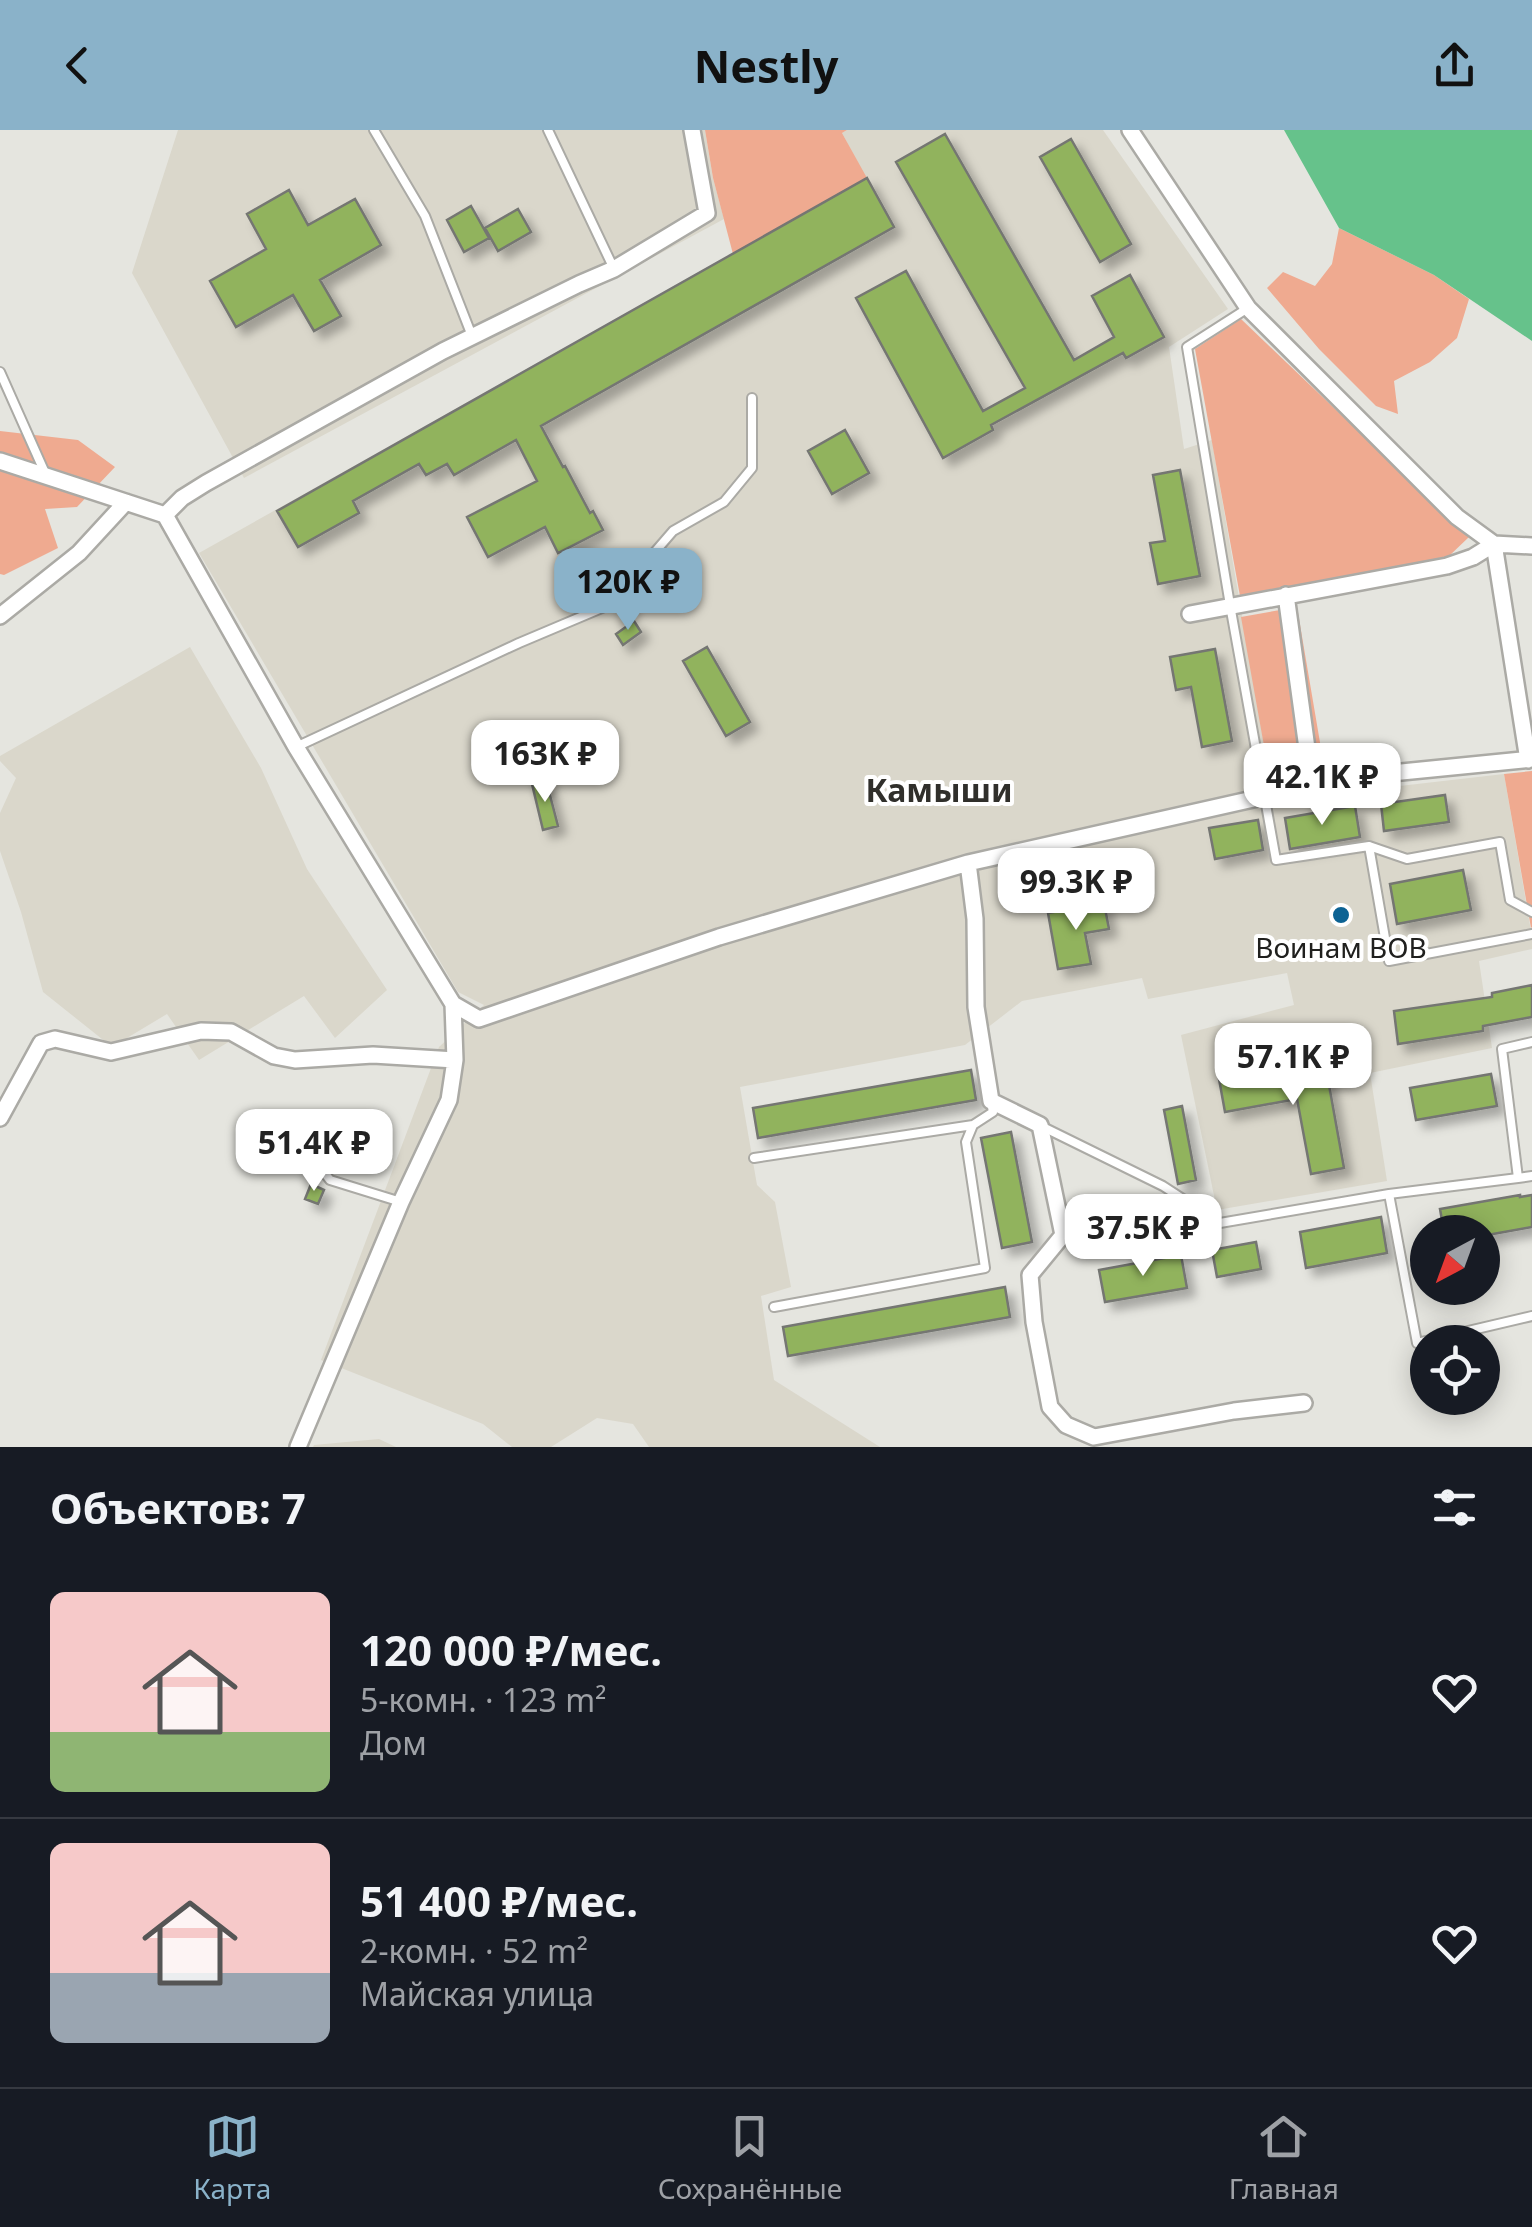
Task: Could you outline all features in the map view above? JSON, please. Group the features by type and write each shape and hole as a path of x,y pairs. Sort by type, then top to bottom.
{"street":[{"path":"166,516 182,498 206,483 472,336 614,269 707,213 692,130"},
{"path":"1130,130 1248,308 1457,516 1494,544 1532,546"},
{"path":"0,460 166,516 296,747 454,1004 479,1019 718,937 968,864 1351,777 1530,759 1494,544"},
{"path":"0,616 79,553 126,502"},
{"path":"1190,614 1447,566 1494,544"},
{"path":"1286,595 1312,786"},
{"path":"968,864 975,919 976,1007 991,1101 1040,1125 1063,1235 1030,1275 1034,1322 1050,1407 1066,1425 1094,1437 1234,1411 1304,1403"},
{"path":"298,1447 401,1202 449,1100 455,1060 454,1004"},
{"path":"0,1118 41,1042 46,1040 110,1052 200,1031 231,1032 274,1056 295,1060 373,1055 455,1060"}],"lane":[{"path":"374,130 425,216 472,336"},
{"path":"548,130 614,269"},
{"path":"1248,308 1186,346 1276,860 1369,846 1406,860 1500,842 1510,900 1532,912"},
{"path":"0,372 46,475"},
{"path":"296,747 609,605 673,531 724,502 752,468 752,398"},
{"path":"1369,846 1388,960 1532,934"},
{"path":"1518,1178 1502,1049 1532,1042"},
{"path":"754,1158 972,1124 993,1112 991,1101"},
{"path":"774,1307 985,1268 966,1142 972,1124"},
{"path":"1040,1125 1163,1186 1220,1223 1390,1194 1532,1176"},
{"path":"309,1153 330,1180 401,1202"},
{"path":"1390,1194 1418,1343 1532,1316"}],"shaded area":[{"path":"178,130 705,130 724,219 244,478 132,273"},
{"path":"705,130 847,130 842,133 867,178 733,254"},
{"path":"1103,130 1228,309 1169,347 1184,449 1212,440 1269,774 1324,766 1330,794 1504,774 1532,949 1479,961 1492,1048 1370,1073 1387,1181 1217,1210 1181,1035 1294,1005 1287,973 1148,999 1142,978 1022,1001 965,1045 740,1087 757,1185 775,1202 791,1287 761,1296 774,1380 880,1447 649,1447 633,1424 597,1418 551,1447 512,1447 483,1424 321,1360 439,1047 484,1005 458,992 199,553 866,178 842,133"},
{"path":"1284,130 1532,130 1532,341 1434,275 1339,228"},
{"path":"1339,228 1434,275 1469,299 1457,338 1430,362 1394,381 1398,414 1376,406 1319,349 1267,288 1283,272 1315,286 1332,264"},
{"path":"1241,319 1469,537 1448,557 1240,596 1195,349"},
{"path":"0,431 78,440 115,467 77,507 45,509 58,548 4,575 0,574"},
{"path":"1297,607 1324,766 1269,774 1241,617"},
{"path":"190,647 261,768 307,869 387,990 335,1038 304,996 199,1060 167,1014 112,1047 43,992 0,851 0,813 16,778 0,756"},
{"path":"1532,771 1532,927 1531,928 1504,774"},
{"path":"379,1439 396,1447 313,1447 314,1445"}],"building":[{"path":"945,134 1074,360 1114,337 1092,296 1130,275 1164,337 1126,358 1123,353 991,425 993,430 943,458 856,298 906,271 983,411 1025,388 896,162"},
{"path":"1071,139 1131,244 1100,262 1040,157"},
{"path":"867,178 894,227 541,426 603,530 558,553 545,527 488,557 467,517 537,481 516,440 454,475 447,464 426,475 419,464 353,501 359,513 298,547 277,511"},
{"path":"289,190 308,225 355,199 381,245 320,280 341,316 314,331 293,295 236,327 210,281 266,249 247,214"},
{"path":"471,206 489,238 464,252 447,220"},
{"path":"518,209 531,232 498,251 485,228"},
{"path":"845,430 869,473 832,494 808,451"},
{"path":"1180,470 1200,576 1158,584 1150,543 1165,541 1153,475"},
{"path":"634,621 641,632 623,645 616,634"},
{"path":"707,647 750,722 726,736 683,661"},
{"path":"1215,649 1232,741 1202,747 1191,687 1176,690 1170,657"},
{"path":"546,780 558,826 543,830 532,784"},
{"path":"1445,795 1449,822 1384,831 1381,804"},
{"path":"1355,806 1360,837 1290,849 1285,818"},
{"path":"1258,820 1263,850 1215,859 1209,828"},
{"path":"1463,870 1471,910 1397,924 1390,884"},
{"path":"1104,903 1109,929 1085,933 1091,964 1058,969 1048,913"},
{"path":"1532,985 1532,1017 1483,1026 1483,1031 1398,1044 1394,1011 1492,997 1492,993"},
{"path":"1270,1026 1273,1041 1253,1044 1250,1030"},
{"path":"1300,1064 1302,1078 1327,1074 1344,1168 1311,1174 1297,1099 1225,1112 1219,1079"},
{"path":"971,1070 976,1100 758,1138 753,1108"},
{"path":"1491,1074 1497,1106 1416,1120 1410,1088"},
{"path":"1182,1106 1196,1180 1178,1184 1164,1110"},
{"path":"1011,1132 1032,1242 1002,1248 981,1138"},
{"path":"311,1184 324,1190 318,1204 305,1199"},
{"path":"1532,1195 1532,1227 1500,1233 1500,1215 1441,1215 1440,1209"},
{"path":"1381,1217 1387,1253 1306,1268 1300,1232"},
{"path":"1256,1242 1261,1269 1217,1277 1212,1250"},
{"path":"1181,1255 1187,1288 1105,1302 1099,1270"},
{"path":"1005,1287 1010,1317 788,1356 783,1327"}],"place":[{"name":"Воинам ВОВ","path":"1341,915"}],"district":[{"name":"Камыши","path":"939,791"}]}
